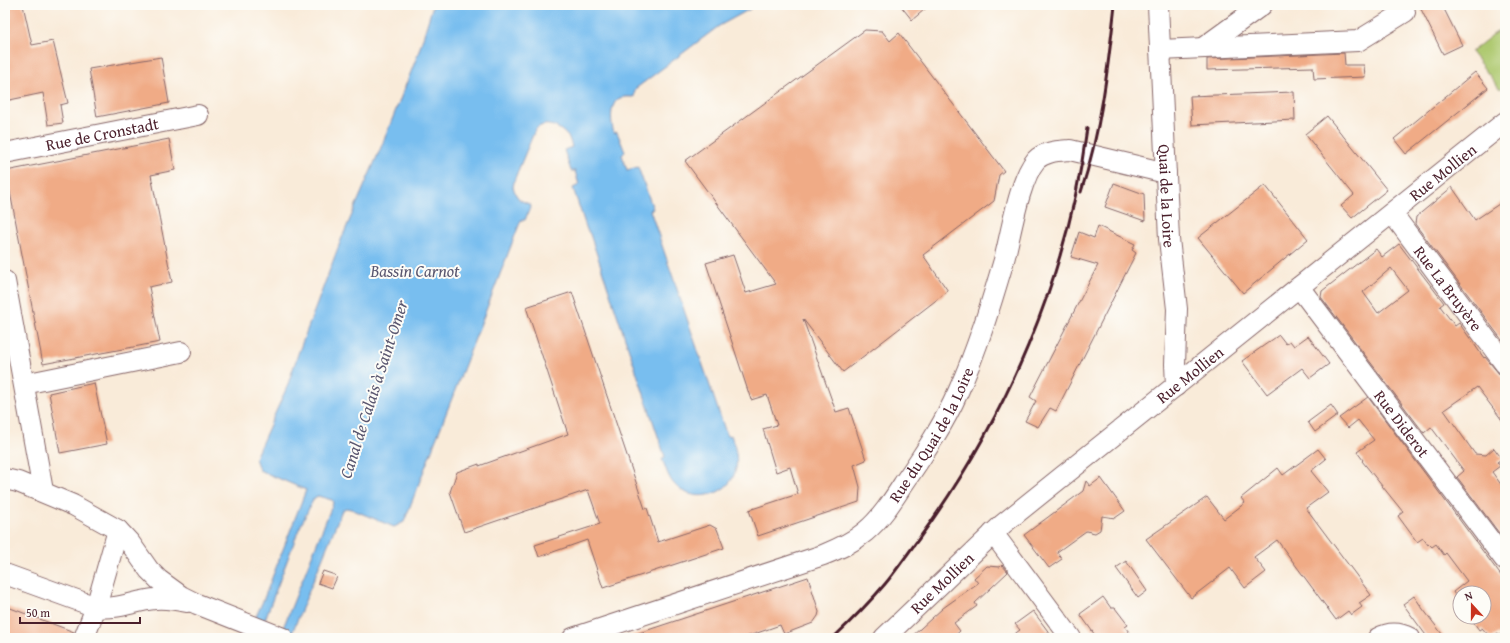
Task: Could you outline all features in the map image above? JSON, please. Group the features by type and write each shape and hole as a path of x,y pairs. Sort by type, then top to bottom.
{"street":[{"name":"Quai de la Loire","path":"1158,5 1169,239 1177,309 1175,364 1176,386"},
{"path":"1204,47 1262,5"},
{"path":"1160,50 1358,41 1405,12 1401,5"},
{"name":"Rue de Cronstadt","path":"5,154 198,115"},
{"name":"Rue Mollien","path":"884,638 993,533 1015,514 1505,122"},
{"name":"Rue du Quai de la Loire","path":"573,638 823,555 852,542 866,532 892,501 916,466 944,420 958,393 969,366 1004,260 1026,178 1037,160 1048,154 1070,150 1166,173"},
{"name":"Rue La Bruyère","path":"1392,213 1505,364"},
{"path":"5,281 42,491"},
{"name":"Rue Diderot","path":"1299,287 1505,560"},
{"path":"24,384 181,352"},
{"path":"5,479 42,491 92,514 118,530 159,580 181,596 197,604 283,638"},
{"path":"84,638 96,607 118,530"},
{"path":"993,533 1071,638"},
{"path":"5,574 96,607 118,607 157,599 179,600 197,604"},
{"path":"1378,638 1389,633 1395,633 1410,638"}],"green space":[{"path":"1505,25 1505,85 1500,89 1471,52"}],"water":[{"name":"Bassin Carnot","path":"433,5 756,5 719,26 635,89 634,97 624,97 618,99 612,110 612,125 614,133 617,132 625,152 622,155 627,170 638,167 653,209 650,210 727,436 731,435 737,458 735,472 731,481 725,487 717,492 699,496 681,490 670,478 662,459 665,457 573,188 579,185 575,171 571,171 564,150 572,147 570,140 566,134 557,128 543,125 535,130 515,178 513,187 520,200 531,205 525,220 521,220 404,522 394,527 351,509 346,508 342,510 290,638 279,638 333,503 332,500 318,496 314,498 299,529 258,638 246,638 263,601 306,490 259,470 255,458 287,387 341,240 382,145 418,54"}],"building":[{"path":"5,5 23,5 32,45 53,41 68,103 60,105 63,123 48,125 43,93 5,101"},
{"path":"900,5 930,5 912,20"},
{"path":"1419,5 1442,5 1462,45 1443,54"},
{"path":"865,30 882,31 890,41 899,33 1004,171 999,175 994,201 923,255 948,291 843,372 803,319 836,412 849,408 866,460 854,465 860,487 859,502 758,536 749,510 798,494 790,467 776,472 763,429 777,425 767,395 751,400 706,263 733,255 746,293 776,284 685,161"},
{"path":"1344,53 1345,65 1364,65 1365,77 1314,79 1313,67 1207,70 1207,59"},
{"path":"161,57 169,103 97,117 89,69"},
{"path":"1475,72 1488,88 1406,154 1394,139"},
{"path":"1294,92 1295,120 1192,125 1190,96"},
{"path":"1327,116 1387,190 1352,218 1341,206 1354,195 1305,134"},
{"path":"169,139 175,170 151,175 172,282 149,287 160,342 43,364 6,171"},
{"path":"1114,183 1144,194 1145,221 1105,207"},
{"path":"1265,185 1308,239 1243,293 1198,238"},
{"path":"1452,187 1475,220 1505,200 1505,344 1415,224 1416,217"},
{"path":"1098,226 1135,244 1132,250 1136,253 1056,411 1050,408 1038,427 1025,421 1036,401 1030,397 1098,265 1071,257 1079,232 1094,238"},
{"path":"1399,244 1444,303 1440,306 1455,326 1459,323 1484,358 1485,357 1505,381 1505,424 1477,387 1444,410 1475,454 1486,455 1494,448 1502,459 1497,462 1500,466 1492,472 1505,490 1505,541 1457,477 1464,471 1431,427 1424,433 1321,297 1322,291 1376,249 1382,257","holes":["1391,268 1408,290 1378,313 1363,292"]},
{"path":"572,292 645,509 647,508 658,542 710,525 717,529 724,548 603,588 587,540 539,557 535,545 600,524 588,490 464,532 450,492 457,472 479,464 479,466 568,434 526,307"},
{"path":"1279,335 1286,344 1290,341 1294,346 1308,336 1329,364 1310,378 1302,368 1267,394 1242,361"},
{"path":"94,383 107,444 60,453 49,393"},
{"path":"1368,397 1505,581 1505,638 1502,638 1498,633 1491,638 1482,628 1479,630 1476,625 1492,625 1492,585 1462,585 1467,581 1446,553 1444,555 1436,544 1432,547 1429,544 1428,545 1423,538 1417,542 1398,516 1403,512 1362,461 1363,460 1357,452 1374,440 1358,420 1348,428 1339,418"},
{"path":"1331,405 1338,415 1315,432 1308,422"},
{"path":"1318,449 1326,459 1311,471 1328,492 1306,508 1371,595 1359,603 1362,607 1351,615 1348,611 1336,620 1277,540 1254,557 1266,572 1245,588 1230,568 1191,598 1146,539 1207,497 1224,519 1245,503 1241,498 1278,468 1283,475"},
{"path":"1101,478 1125,511 1115,518 1102,516 1100,530 1095,533 1086,531 1057,552 1062,559 1049,568 1024,535 1083,491 1086,481 1090,486"},
{"path":"1126,561 1147,591 1138,598 1116,568"},
{"path":"1002,565 1008,572 975,603 977,606 954,623 960,631 952,638 910,638 943,608 978,583 974,578 987,566 1000,567"},
{"path":"323,571 337,577 332,588 318,583"},
{"path":"808,577 819,612 818,616 813,623 784,634 780,625 743,638 630,638 630,636"},
{"path":"1414,596 1445,638 1428,638 1403,604"},
{"path":"1103,597 1111,608 1115,608 1128,625 1125,627 1134,638 1097,638 1080,614"},
{"path":"5,606 74,632 73,638 5,638"},
{"path":"1033,611 1053,638 1009,638 1020,630 1015,624"}],"railway":[{"path":"1081,192 1099,123 1115,5"},
{"path":"833,638 879,591 918,540 950,494 979,446 1005,396 1028,345 1048,292 1065,238 1078,184 1087,128"}],"water label":[{"name":"Canal de Calais à Saint-Omer","path":"373,389"}]}
